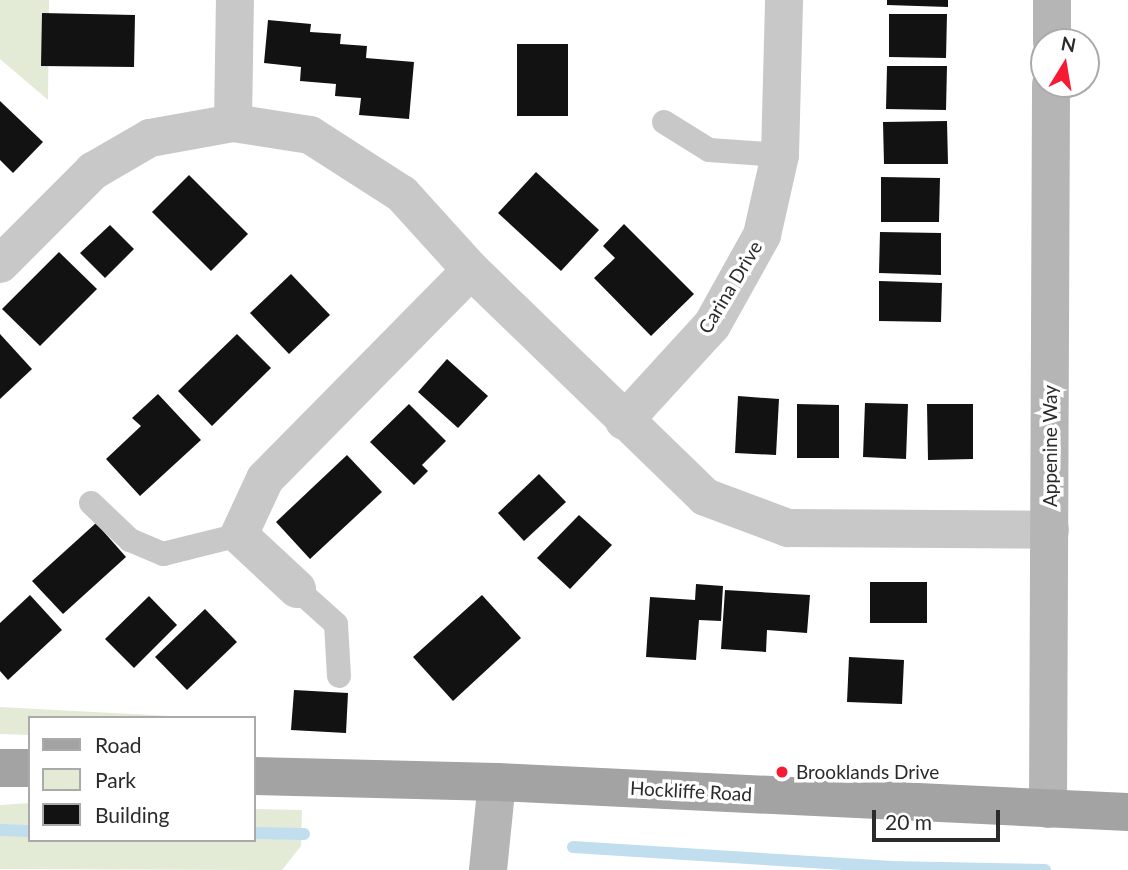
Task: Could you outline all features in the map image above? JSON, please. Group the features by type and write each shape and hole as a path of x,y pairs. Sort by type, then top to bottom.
{"main road":[{"path":"0,768 28,768"},
{"name":"Hockliffe Road","path":"256,776 497,782 1128,812"}],"street":[{"path":"233,122 235,0"},
{"name":"Carina Drive","path":"624,421 712,325 762,236 779,155 784,0"},
{"path":"1052,0 1052,28"},
{"name":"Appenine Way","path":"1048,808 1051,98"},
{"path":"0,264 93,171 150,138 233,122 310,135 402,194 471,270 705,497 788,528 1050,530"},
{"path":"297,589 239,535 265,479 471,270"},
{"path":"488,870 497,782"}],"lane":[{"path":"664,122 709,150 779,155"},
{"path":"91,503 130,540 163,554 239,535"},
{"path":"297,589 336,624 339,677"}],"green space":[{"path":"0,0 49,0 48,100 0,59"},
{"path":"0,707 170,716 28,716 28,735 0,734"},
{"path":"28,803 28,842 256,842 256,809 302,810 301,846 282,870 0,869 0,805"}],"building":[{"path":"887,0 948,0 948,7 887,5"},
{"path":"42,13 135,15 134,67 41,66"},
{"path":"889,14 947,14 946,58 889,57"},
{"path":"268,20 311,24 310,32 341,34 340,44 367,46 366,58 414,62 409,119 359,115 361,98 335,96 336,84 300,81 301,67 264,63"},
{"path":"517,44 568,44 568,116 517,116"},
{"path":"887,66 947,66 946,110 886,109"},
{"path":"0,101 43,142 13,173 0,160"},
{"path":"947,121 948,164 884,164 883,122"},
{"path":"536,172 599,230 561,271 498,213"},
{"path":"189,175 248,234 211,271 152,212"},
{"path":"881,177 940,178 939,222 881,222"},
{"path":"624,224 694,294 651,336 594,278 615,258 603,246"},
{"path":"110,225 134,249 105,278 80,253"},
{"path":"880,232 941,233 941,275 879,273"},
{"path":"59,252 97,289 40,346 2,309"},
{"path":"291,274 330,315 289,354 250,313"},
{"path":"879,281 942,283 941,322 879,321"},
{"path":"0,334 32,369 0,399"},
{"path":"237,334 271,368 212,426 178,391"},
{"path":"447,359 488,396 458,428 418,392"},
{"path":"158,394 201,440 140,496 106,459 141,426 132,418"},
{"path":"738,396 779,399 776,455 735,453"},
{"path":"865,403 908,404 906,459 863,457"},
{"path":"409,404 446,441 422,465 428,471 414,485 370,442"},
{"path":"797,404 839,405 839,458 797,458"},
{"path":"927,404 973,404 973,459 928,460"},
{"path":"347,455 382,492 310,559 276,522"},
{"path":"539,474 566,502 524,541 498,513"},
{"path":"579,515 612,545 570,589 537,558"},
{"path":"96,523 126,557 63,614 32,581"},
{"path":"870,582 927,582 927,623 870,623"},
{"path":"696,584 723,586 721,621 699,620 696,660 646,657 650,597 695,600"},
{"path":"725,590 810,595 807,633 767,630 766,652 721,649"},
{"path":"30,595 62,630 8,680 0,671 0,623"},
{"path":"482,595 521,638 453,701 413,657"},
{"path":"149,596 177,625 134,668 105,639"},
{"path":"205,609 237,642 187,690 155,657"},
{"path":"849,657 904,660 902,704 847,702"},
{"path":"294,690 348,693 346,733 291,730"}],"waterway":[{"path":"0,830 28,831"},
{"path":"256,833 304,834"},
{"path":"573,847 888,867 1045,870"}],"place":[{"name":"Brooklands Drive","path":"782,772"}]}
